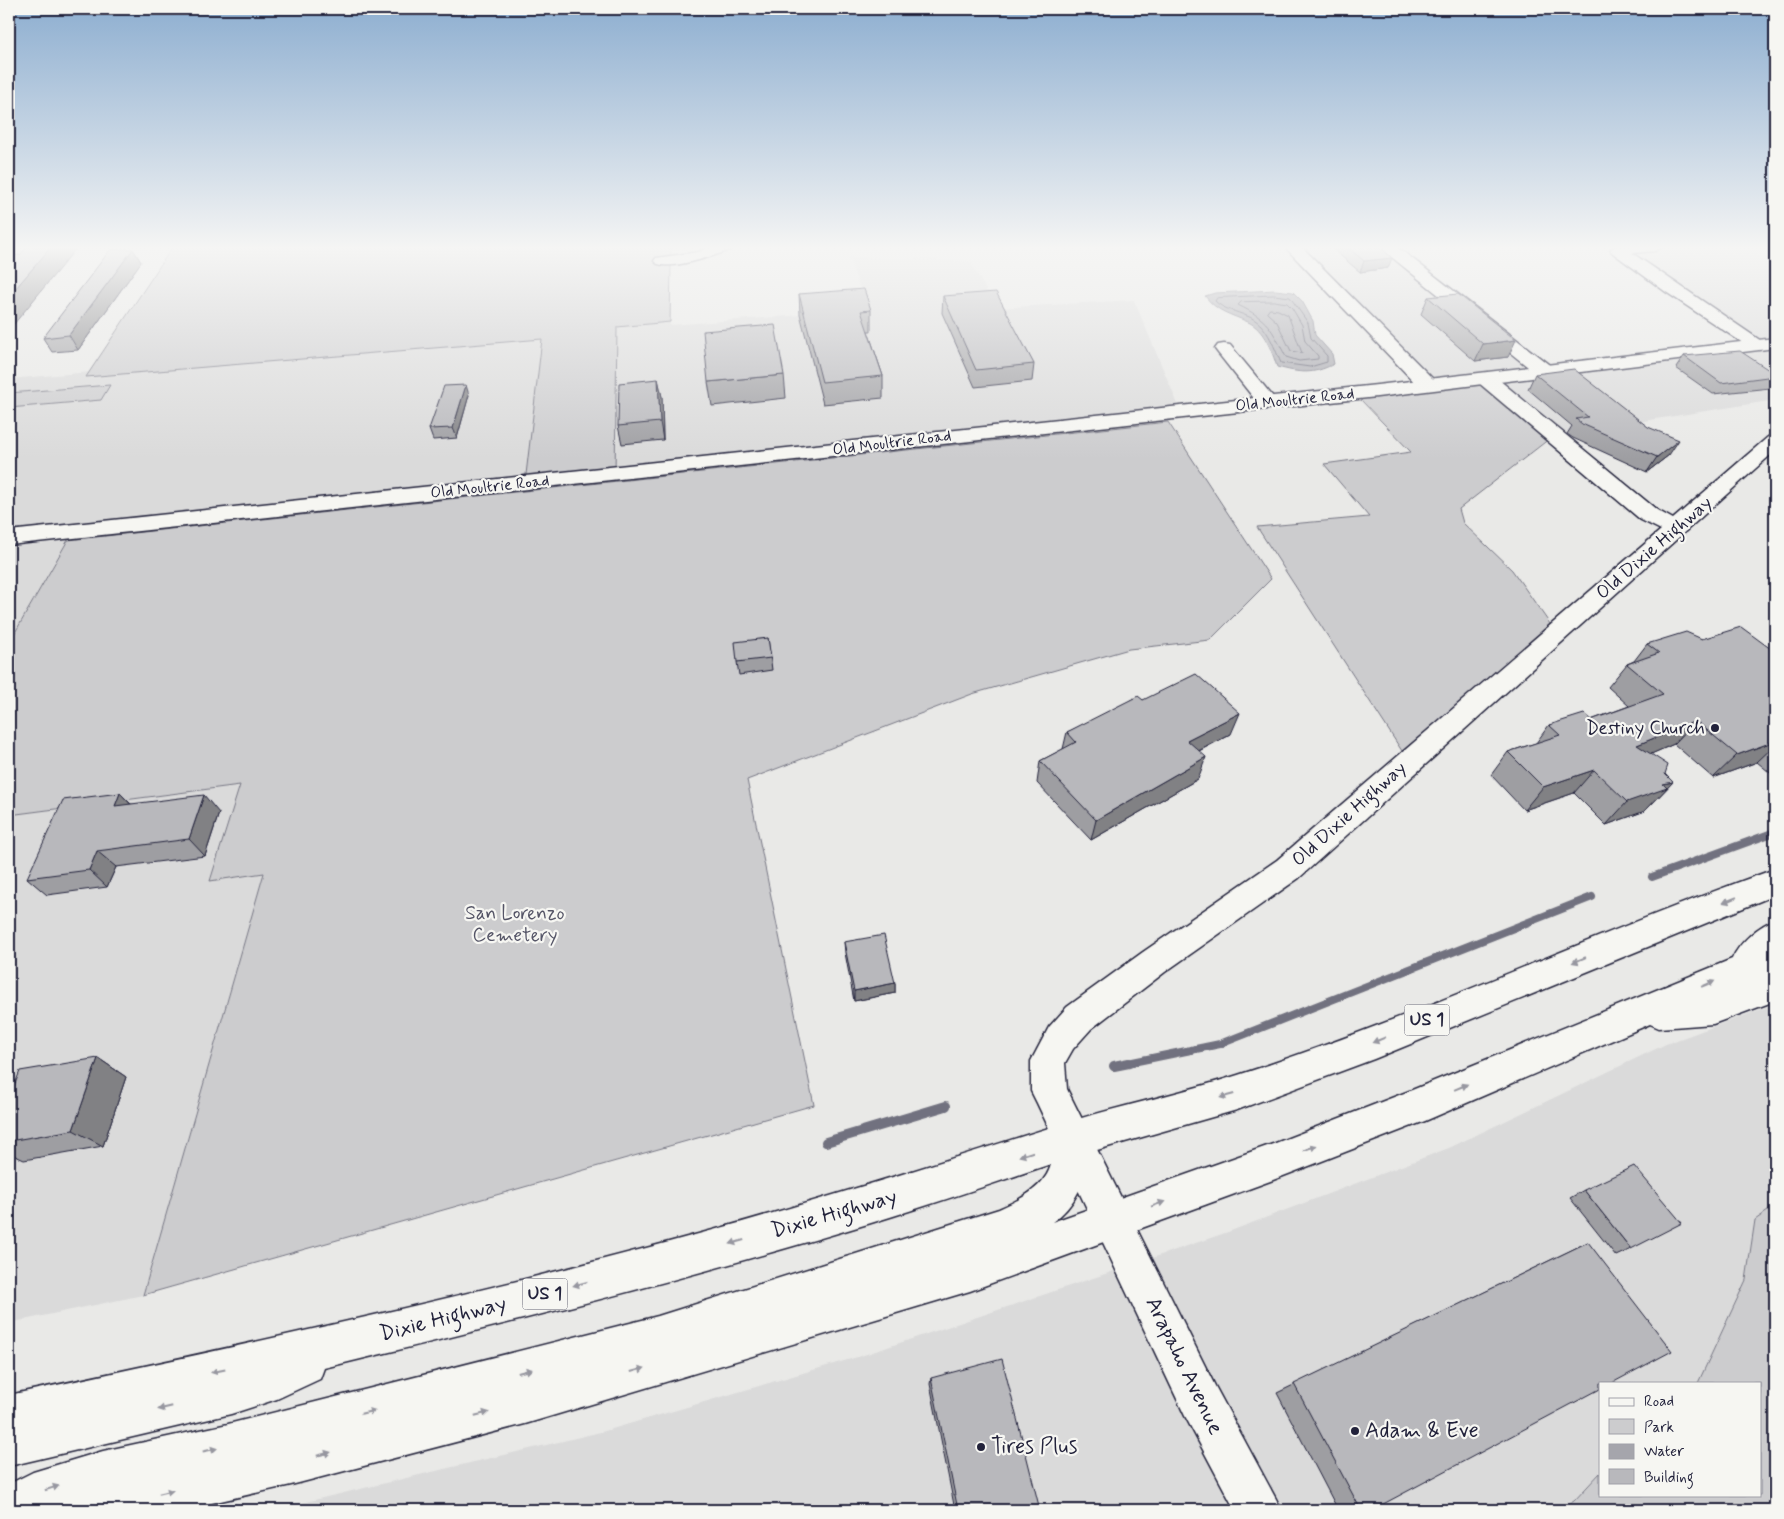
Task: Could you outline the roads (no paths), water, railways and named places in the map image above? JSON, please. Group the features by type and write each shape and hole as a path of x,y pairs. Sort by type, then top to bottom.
{"main road":[{"path":"1361,317 1428,385"},
{"path":"1476,317 1545,371"},
{"path":"1720,317 1767,344"},
{"name":"Old Moultrie Road","path":"9,538 1428,385 1767,344"},
{"path":"1224,349 1267,402"},
{"path":"1486,378 1649,515 1676,529"},
{"name":"Old Dixie Highway","path":"1112,1221 1049,1090 1048,1061 1061,1038 1079,1018 1154,962 1288,869 1434,738 1506,680 1775,441"},
{"name":"US 1","path":"1072,1139 1237,1094 1775,882"},
{"path":"1738,972 1775,934"},
{"path":"84,1510 290,1463 534,1400 970,1271 1273,1162 1412,1108 1775,956"},
{"path":"1638,1014 1713,1009 1775,986"},
{"path":"9,1510 34,1494 103,1473 228,1446 658,1337 977,1237 1022,1220 1044,1205 1067,1175 1072,1139"},
{"name":"Dixie Highway","path":"9,1416 479,1311 872,1204 1072,1139"},
{"name":"Arapaho Avenue","path":"1112,1221 1200,1401 1259,1510"},
{"path":"9,1444 231,1393 276,1378 358,1339"}],"water":[{"path":"1236,317 1311,317 1315,335 1332,354 1334,364 1319,370 1306,372 1277,367 1263,335 1254,325"}],"waterway":[{"path":"1652,877 1775,832"},
{"path":"1123,1064 1220,1044 1592,897"},
{"path":"1114,1066 1129,1063"},
{"path":"826,1142 946,1106"}],"place":[{"name":"Destiny Church","path":"1715,728"},
{"name":"Adam & Eve","path":"1355,1431"},
{"name":"Tires Plus","path":"981,1447"}],"park label":[{"name":"San Lorenzo Cemetery","path":"515,924"}]}
